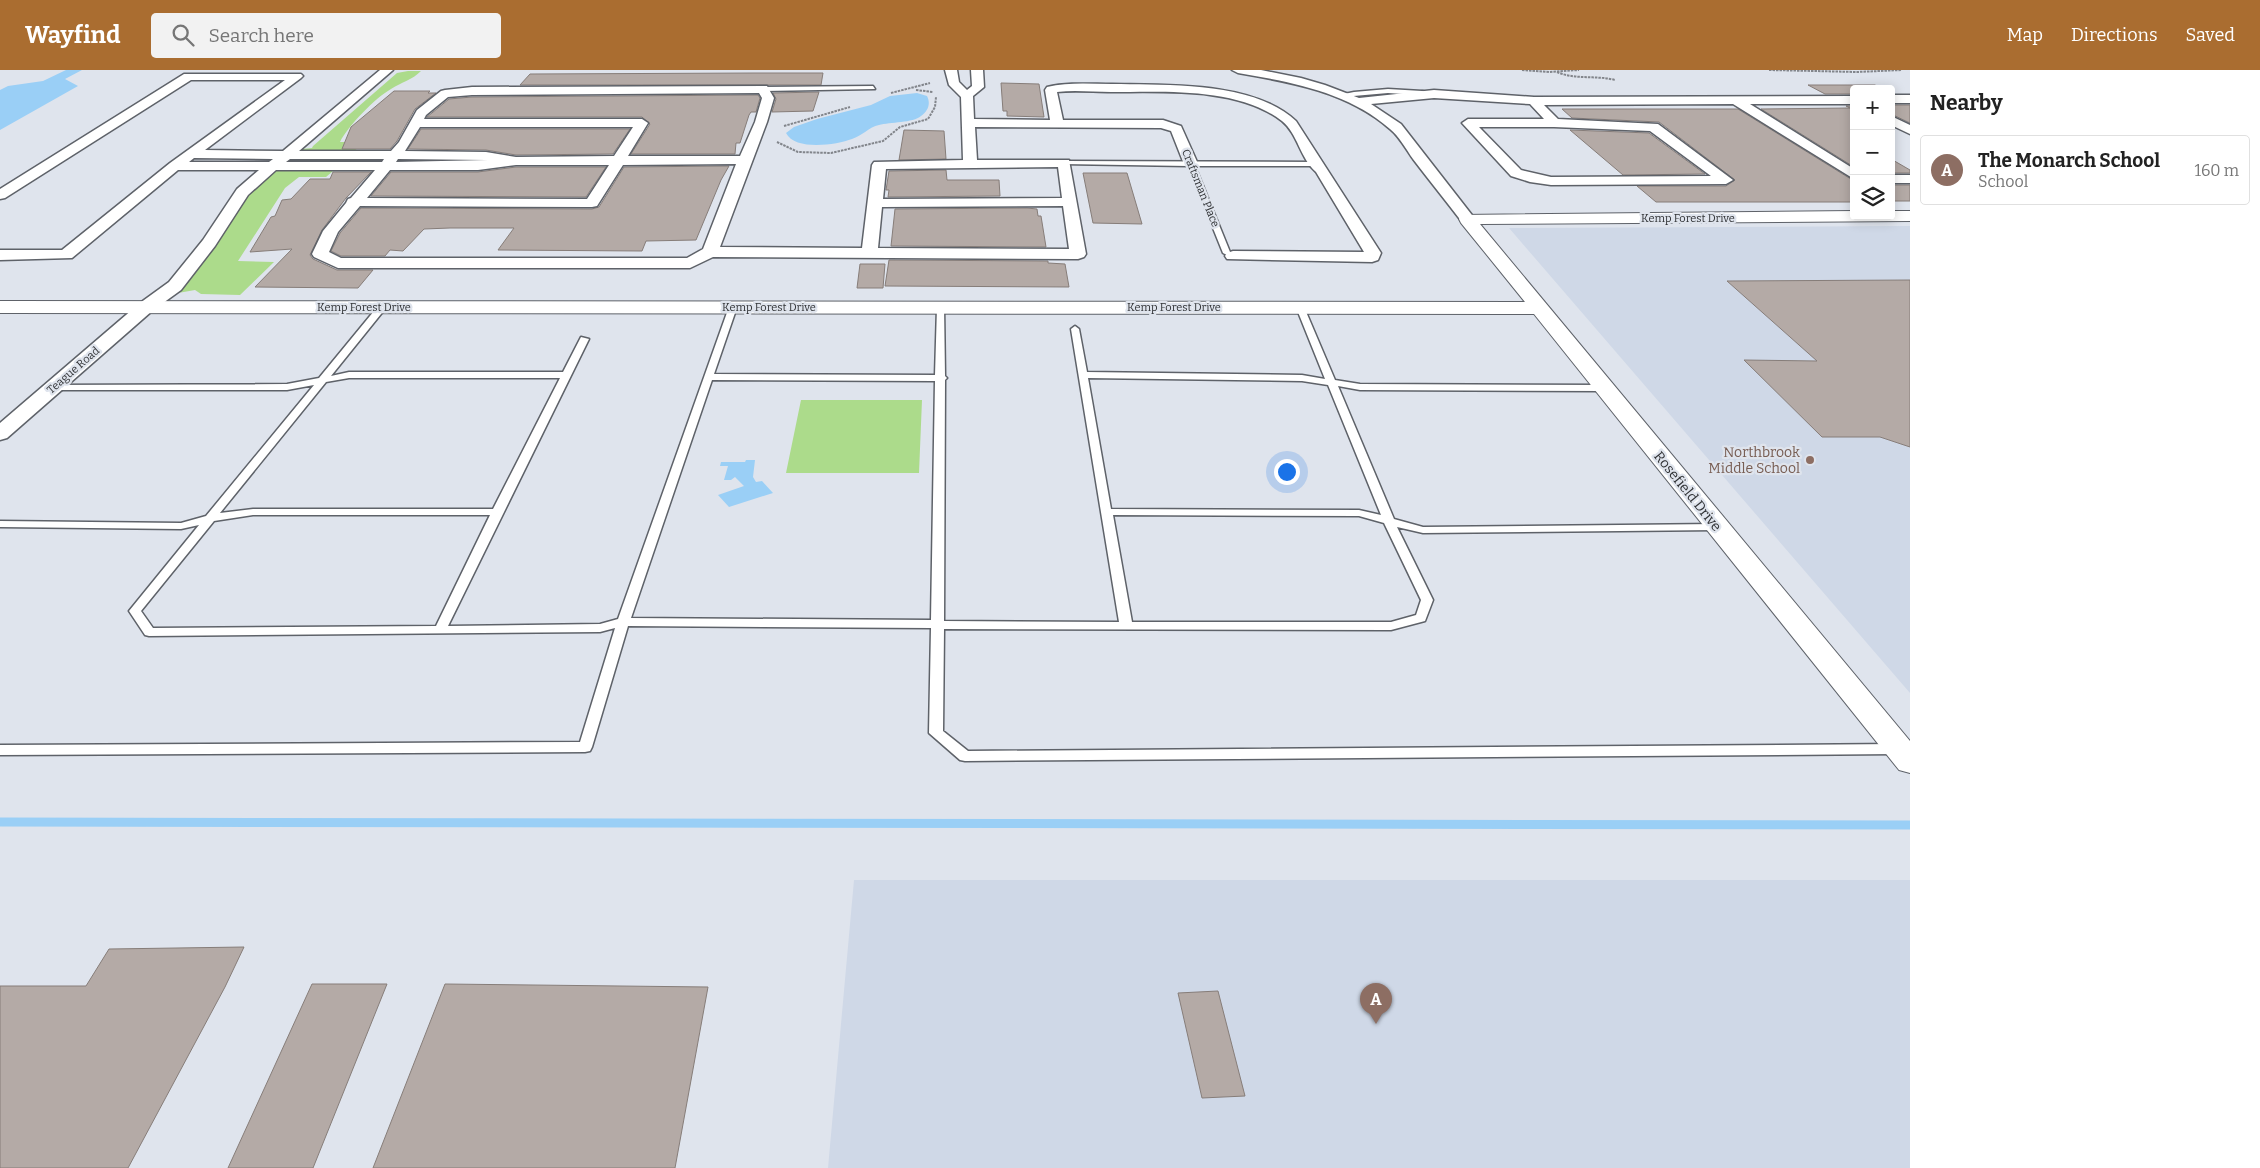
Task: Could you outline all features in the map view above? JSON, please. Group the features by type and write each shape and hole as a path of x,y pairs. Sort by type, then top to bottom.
{"street":[{"name":"Teague Road","path":"0,434 146,307 174,286 209,242 242,192 387,70"},
{"path":"951,70 951,81 955,88 967,95"},
{"path":"967,95 978,87 978,70"},
{"path":"1238,70 1276,75 1342,94 1381,114 1396,127 1467,219"},
{"path":"0,195 188,76 297,76 175,166 66,255 0,255"},
{"path":"969,123 1058,123 1051,90 1059,88 1155,88 1200,91 1242,99 1278,113 1293,126 1315,164 1321,169 1373,253 1372,257 1233,256"},
{"path":"710,252 761,122 768,98 763,89 472,91 445,94 421,113 405,144 353,202 331,231 320,254 338,263 690,263 710,252 869,253 1078,254 1064,163 879,165 869,253"},
{"path":"1359,102 1434,94 1534,101 1850,100"},
{"path":"967,95 970,164"},
{"path":"1895,99 1910,99"},
{"path":"1734,100 1850,172"},
{"path":"1534,101 1554,123 1653,127 1726,180 1551,181 1530,178 1516,172 1468,123 1554,123"},
{"path":"1895,122 1910,130"},
{"path":"353,202 592,204 642,123 416,123"},
{"name":"Craftsman Place","path":"1058,123 1163,124 1176,129 1191,164"},
{"path":"192,154 286,154 478,166 516,161 745,160"},
{"path":"175,166 272,166 391,160"},
{"path":"1895,179 1910,179"},
{"path":"875,203 1070,202"},
{"name":"Kemp Forest Drive","path":"1467,219 1910,216"},
{"name":"Rosefield Drive","path":"1467,219 1904,756"},
{"name":"Kemp Forest Drive","path":"0,307 1539,308"}],"lane":[{"path":"763,89 873,88"},
{"path":"1342,94 1385,90 1434,94"},
{"path":"1064,163 1315,164"},
{"name":"Craftsman Place","path":"1191,164 1227,253 1233,256"},
{"path":"382,306 320,380 212,518 135,611 150,632 600,628 623,622 1391,626 1421,618 1426,600 1390,523 1300,308"},
{"path":"0,750 584,747 623,622 733,307"},
{"path":"941,307 942,378 936,732 964,756 1904,756"},
{"path":"1075,329 1126,626"},
{"path":"440,630 584,338"},
{"path":"54,387 287,387 349,375 567,375"},
{"path":"1084,375 1302,378 1360,387 1604,388"},
{"path":"708,377 942,378"},
{"path":"0,524 181,526 212,518 253,512 497,512"},
{"path":"1107,512 1359,513 1390,523 1423,530 1717,528"}],"path":[{"path":"1522,70 1549,72 1579,70"},
{"path":"1768,70 1857,72 1902,70"},
{"path":"774,137 782,146 791,150 811,153 831,153 878,143 888,139 900,128 928,119 937,100 930,83 888,93"},
{"path":"910,89 932,89"},
{"path":"779,128 853,106"}],"shaded area":[{"name":"Northbrook Middle School","path":"1910,226 1910,693 1509,228"},
{"path":"854,880 1910,880 1910,1168 828,1168"}],"green space":[{"path":"421,71 377,99 344,135 340,142 364,142 347,158 305,158 275,165 339,166 326,177 299,177 285,188 238,261 274,262 240,295 201,294 195,290 161,296 242,192 291,150 312,148 397,73"},
{"path":"801,400 922,400 919,473 786,473"}],"water":[{"path":"66,70 82,70 65,79 78,86 0,130 0,90 8,86 43,81"},
{"path":"917,93 927,96 929,102 927,110 921,116 913,120 875,126 856,138 816,145 798,142 791,139 786,133 794,127 871,105 890,96"},
{"path":"746,460 755,460 753,477 756,482 762,481 773,493 729,507 718,495 744,486 735,477 731,480 724,480 728,466 720,466 721,462 745,462"}],"building":[{"path":"823,73 821,85 520,85 530,74"},
{"path":"1001,83 1039,84 1044,117 1007,116 1007,111 1003,111"},
{"path":"1808,85 1850,85 1850,94 1825,94"},
{"path":"394,91 430,91 428,93 436,93 415,109 397,141 390,149 342,149 351,127"},
{"path":"819,92 813,111 772,112 776,99 773,93"},
{"path":"758,95 760,98 756,112 751,112 749,115 740,143 736,143 735,154 631,154 650,124 642,117 427,117 449,99 472,97"},
{"path":"1895,105 1910,105 1910,123 1895,116"},
{"path":"1850,108 1850,165 1761,109"},
{"path":"1562,109 1738,109 1850,179 1850,202 1656,202 1637,186 1726,186 1735,180 1659,122 1572,118"},
{"path":"421,129 630,129 613,154 516,155 486,150 408,149"},
{"path":"904,130 944,131 946,159 899,160"},
{"path":"1570,130 1649,133 1705,174 1623,175"},
{"path":"1895,161 1910,170 1910,173 1895,173"},
{"path":"729,166 721,180 696,240 646,241 642,251 498,250 514,228 450,228 424,229 403,251 390,250 385,256 341,256 331,251 340,233 361,208 592,209 599,207 624,167"},
{"path":"516,167 606,167 586,197 371,196 391,172 478,172"},
{"path":"946,170 947,180 999,180 1000,196 888,197 889,190 886,190 889,171"},
{"path":"333,172 371,172 346,198 322,230 310,255 313,259 337,270 373,270 358,288 255,287 292,249 250,252 271,217 275,216 282,200 291,199 310,179 330,179"},
{"path":"1083,173 1127,173 1142,224 1093,223"},
{"path":"1895,185 1910,185 1910,201 1895,201"},
{"path":"895,209 1037,209 1038,216 1041,216 1046,247 891,246"},
{"path":"889,260 1048,261 1048,263 1065,264 1069,287 885,286"},
{"path":"860,264 885,264 883,288 857,288"},
{"path":"1910,280 1910,447 1880,437 1822,437 1744,360 1817,361 1727,281"},
{"path":"244,947 225,987 128,1168 0,1168 0,986 86,986 109,949"},
{"path":"312,984 387,984 313,1168 228,1168"},
{"path":"445,984 708,987 675,1168 373,1168"},
{"path":"1218,991 1245,1096 1202,1098 1178,993"}],"waterway":[{"path":"0,822 1910,825"}],"place":[{"name":"Northbrook Middle School","path":"1810,460"},
{"name":"The Monarch School","path":"1376,1024"}]}
